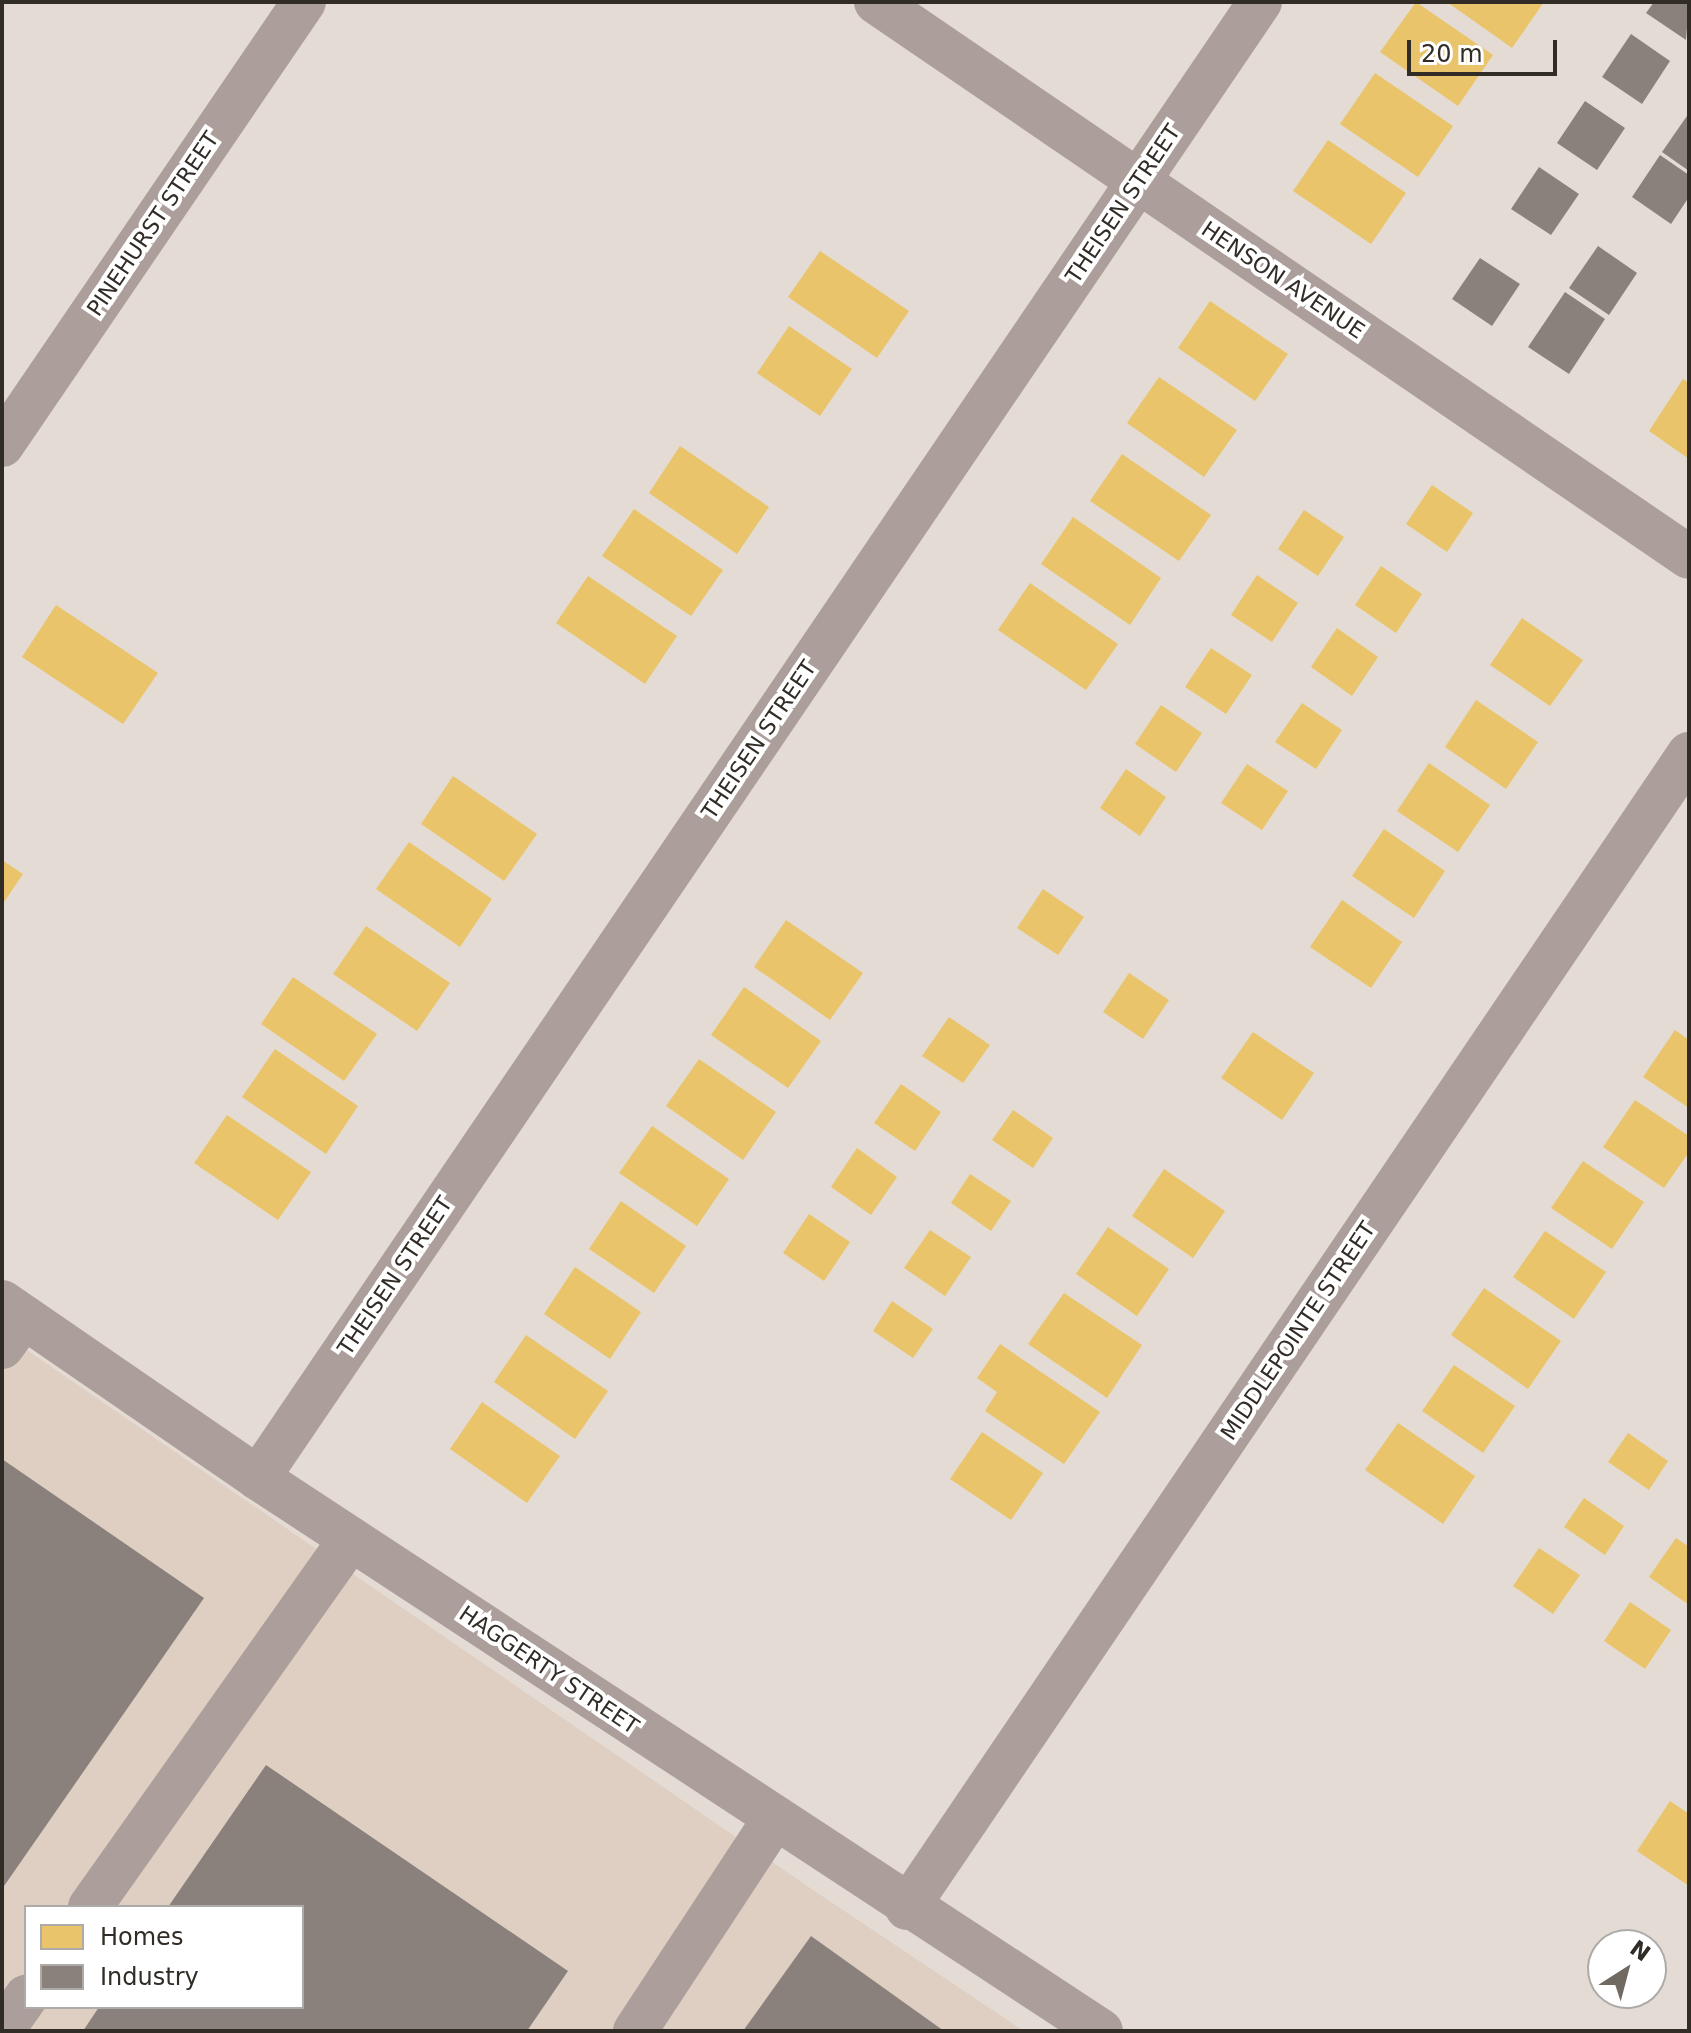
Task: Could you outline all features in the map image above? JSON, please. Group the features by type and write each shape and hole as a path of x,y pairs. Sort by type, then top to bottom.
{"street":[{"name":"PINEHURST STREET","path":"2,445 304,2"},
{"name":"HENSON AVENUE","path":"876,2 1689,557"},
{"name":"THEISEN STREET","path":"258,1478 1260,2"},
{"name":"MIDDLEPOINTE STREET","path":"907,1908 1689,754"},
{"name":"HAGGERTY STREET","path":"9,1322 258,1478 907,1908 1101,2031"},
{"path":"91,1905 351,1539"},
{"path":"635,2031 774,1819"},
{"path":"2,2031 24,2000"}],"shaded area":[{"path":"2,1333 816,1892 1024,2031 2,2031"}],"building: Homes":[{"path":"1416,2 1493,55 1458,106 1380,52"},
{"path":"1447,2 1544,2 1512,48"},
{"path":"1375,73 1453,126 1418,177 1340,124"},
{"path":"1328,140 1406,193 1371,244 1293,191"},
{"path":"820,251 909,311 877,358 788,297"},
{"path":"1210,301 1288,354 1255,401 1178,348"},
{"path":"789,326 852,369 820,416 757,373"},
{"path":"1159,377 1237,430 1204,477 1127,423"},
{"path":"1683,379 1689,383 1689,459 1649,431"},
{"path":"680,446 769,507 737,554 649,493"},
{"path":"1122,454 1211,515 1179,561 1090,501"},
{"path":"1432,485 1473,513 1447,552 1406,524"},
{"path":"634,509 723,570 691,616 602,556"},
{"path":"1304,510 1344,537 1318,576 1278,549"},
{"path":"1073,517 1161,578 1130,625 1041,564"},
{"path":"1381,566 1422,594 1396,633 1355,605"},
{"path":"1257,575 1298,603 1272,642 1231,615"},
{"path":"588,576 677,636 645,684 556,623"},
{"path":"1030,583 1118,644 1086,690 998,630"},
{"path":"56,605 158,673 123,724 22,657"},
{"path":"1522,618 1583,660 1550,706 1490,665"},
{"path":"1337,628 1378,657 1352,696 1311,667"},
{"path":"1211,648 1252,675 1226,714 1185,687"},
{"path":"1476,700 1538,742 1506,789 1445,747"},
{"path":"1302,703 1342,730 1316,769 1275,742"},
{"path":"1161,705 1202,733 1176,772 1135,744"},
{"path":"1429,763 1490,805 1458,852 1397,811"},
{"path":"1247,764 1288,791 1262,830 1221,803"},
{"path":"1126,769 1166,797 1140,836 1100,808"},
{"path":"453,776 537,834 504,881 421,824"},
{"path":"1384,829 1445,871 1414,918 1352,876"},
{"path":"409,842 492,899 460,947 376,889"},
{"path":"2,860 23,874 2,905"},
{"path":"1043,889 1084,917 1058,955 1017,928"},
{"path":"1342,900 1402,942 1371,988 1310,947"},
{"path":"786,920 863,973 830,1020 754,967"},
{"path":"366,926 450,983 417,1031 333,974"},
{"path":"1129,973 1169,1000 1143,1039 1103,1012"},
{"path":"293,977 377,1034 344,1081 261,1024"},
{"path":"744,987 821,1041 788,1088 711,1035"},
{"path":"949,1017 990,1045 963,1083 922,1056"},
{"path":"1675,1030 1689,1040 1689,1108 1643,1077"},
{"path":"1253,1032 1314,1073 1282,1120 1221,1078"},
{"path":"275,1049 358,1106 326,1154 242,1097"},
{"path":"699,1059 776,1112 743,1160 666,1106"},
{"path":"901,1084 941,1112 915,1151 874,1123"},
{"path":"1635,1100 1689,1136 1689,1152 1664,1188 1603,1147"},
{"path":"1013,1110 1053,1138 1033,1168 992,1140"},
{"path":"227,1115 311,1172 278,1220 194,1163"},
{"path":"652,1126 729,1179 697,1226 619,1173"},
{"path":"857,1148 897,1177 871,1215 831,1187"},
{"path":"1583,1161 1644,1202 1612,1249 1551,1208"},
{"path":"1164,1169 1225,1211 1193,1258 1132,1216"},
{"path":"970,1174 1011,1201 991,1231 951,1203"},
{"path":"621,1201 686,1246 654,1293 589,1249"},
{"path":"809,1214 850,1242 824,1281 783,1253"},
{"path":"1108,1227 1169,1269 1137,1316 1076,1274"},
{"path":"930,1230 971,1257 945,1296 904,1268"},
{"path":"1545,1231 1606,1272 1574,1319 1513,1277"},
{"path":"575,1267 641,1312 610,1359 544,1314"},
{"path":"1484,1288 1561,1341 1528,1389 1451,1335"},
{"path":"1064,1293 1142,1345 1107,1398 1028,1344"},
{"path":"892,1301 933,1329 913,1358 873,1331"},
{"path":"526,1335 608,1391 575,1439 494,1382"},
{"path":"1000,1344 1100,1412 1064,1464 985,1411 997,1392 977,1378"},
{"path":"1454,1365 1515,1406 1483,1453 1422,1411"},
{"path":"482,1402 560,1456 527,1503 450,1449"},
{"path":"1398,1423 1475,1476 1443,1524 1365,1470"},
{"path":"982,1432 1043,1473 1011,1520 950,1479"},
{"path":"1628,1433 1668,1461 1649,1490 1608,1462"},
{"path":"1584,1498 1624,1526 1605,1555 1564,1527"},
{"path":"1676,1538 1689,1547 1689,1605 1649,1577"},
{"path":"1539,1548 1580,1575 1553,1614 1513,1586"},
{"path":"1630,1602 1671,1630 1645,1669 1604,1641"},
{"path":"1670,1801 1689,1814 1689,1886 1637,1851"}],"building: Industry":[{"path":"1654,2 1689,2 1686,40 1646,13"},
{"path":"1631,34 1670,61 1642,104 1602,77"},
{"path":"1585,101 1625,128 1597,170 1557,143"},
{"path":"1689,113 1689,171 1662,152"},
{"path":"1660,155 1689,175 1689,197 1671,224 1632,197"},
{"path":"1539,167 1579,194 1551,235 1511,209"},
{"path":"1598,246 1637,273 1609,315 1569,288"},
{"path":"1480,258 1520,284 1492,326 1452,299"},
{"path":"1565,292 1605,319 1569,374 1528,347"},
{"path":"2,1459 204,1598 2,1889"},
{"path":"266,1765 568,1971 527,2031 83,2031 98,2009 304,2009 304,1905 169,1905"},
{"path":"811,1936 944,2031 743,2031"}]}
